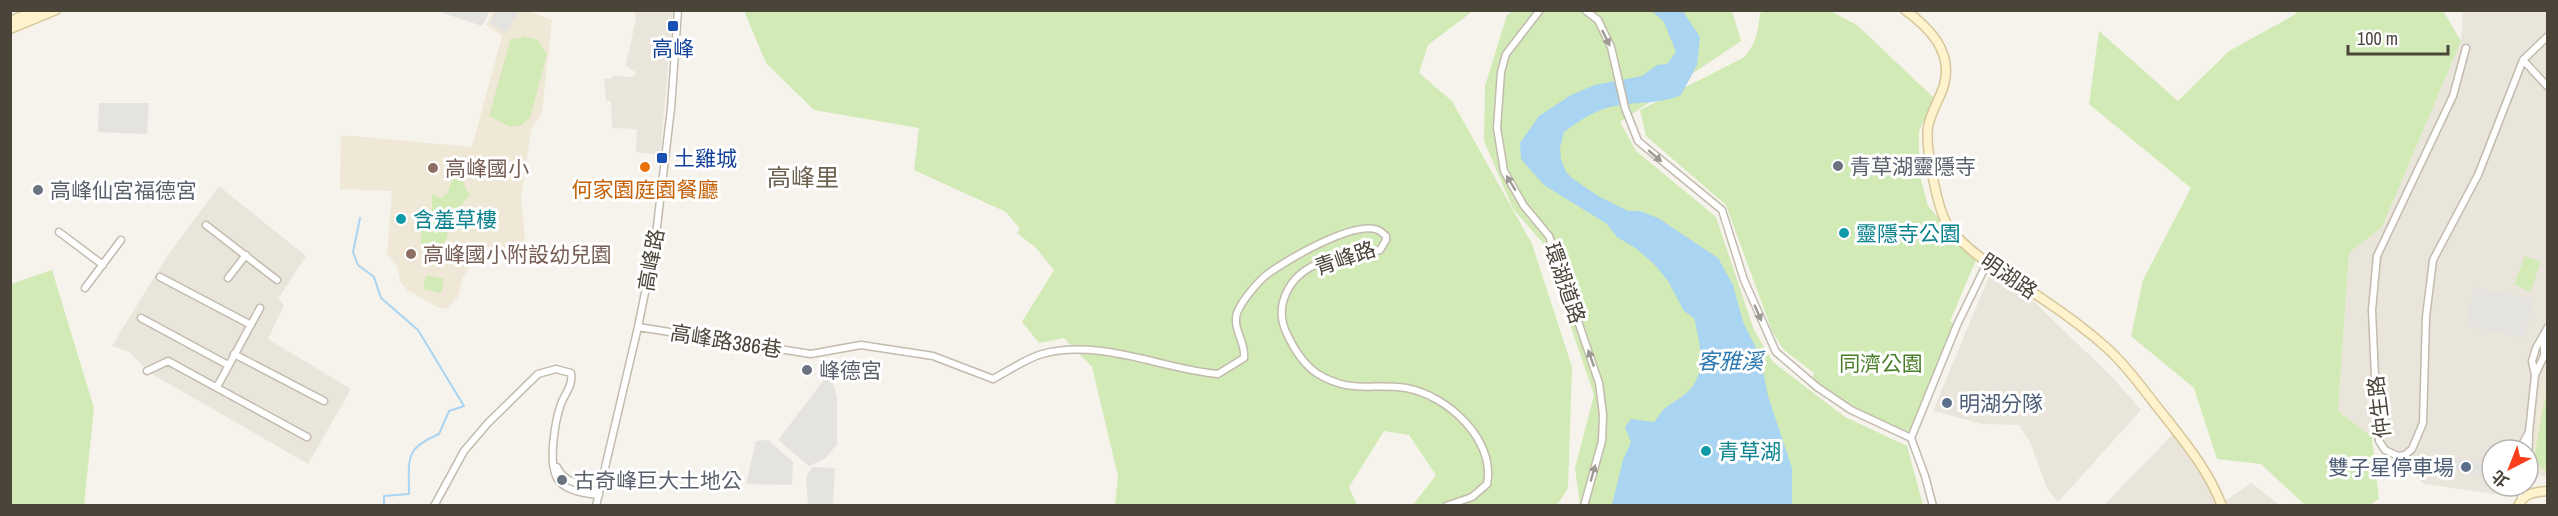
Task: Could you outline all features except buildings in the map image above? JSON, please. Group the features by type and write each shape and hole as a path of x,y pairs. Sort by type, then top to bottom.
{"street":[{"path":"10,21 37,10"},
{"path":"10,29 56,10"},
{"name":"高峰路","path":"596,506 638,327 656,233 671,108 678,10"},
{"name":"環湖道路","path":"1540,10 1506,54 1501,72 1497,128 1504,171 1524,206 1549,236 1599,383 1603,415 1602,441 1584,506"},
{"path":"1585,10 1598,20 1611,47 1625,108 1638,141 1722,210 1744,280 1776,352 1817,387 1851,410 1911,438 1926,476 1933,506"},
{"name":"明湖路","path":"1905,10 1929,29 1943,50 1947,67 1944,86 1928,128 1929,152 1939,203 1947,224 1972,250 2070,319 2109,350 2198,459 2222,506"},
{"path":"2547,38 2523,60 2547,87"},
{"name":"仲生路","path":"2466,48 2453,96 2377,256 2372,310 2379,441 2385,450 2398,456 2412,449 2423,423 2426,316 2433,260 2478,175 2523,60"},
{"path":"206,225 277,280"},
{"name":"青峰路","path":"1089,350 1218,374 1244,357 1245,350 1238,332 1237,314 1264,277 1301,253 1349,232 1378,230 1386,236 1380,250 1315,265 1291,285 1280,311 1282,321 1298,353 1317,373 1338,384 1355,387 1395,387 1419,391 1435,399 1465,421 1480,444 1489,469 1487,484 1472,497 1446,506"},
{"path":"59,232 103,266"},
{"path":"85,288 122,240"},
{"path":"228,278 246,255"},
{"path":"1911,438 1957,325 1988,261"},
{"path":"159,277 251,325"},
{"path":"217,387 260,308"},
{"path":"141,318 228,365"},
{"name":"高峰路386巷","path":"638,327 811,354 861,345 933,356 993,379 1040,354 1065,349 1089,350"},
{"path":"2529,438 2535,375 2542,363 2547,327"},
{"path":"234,354 324,401"},
{"path":"147,371 168,361 307,436"},
{"path":"434,506 464,451 538,374 546,370 565,370 571,374 572,381 561,404 553,440 553,459 566,481 592,489 599,495"},
{"path":"2526,438 2529,432"},
{"path":"2520,502 2533,492 2547,491"}],"shaded area":[{"path":"437,11 490,11 482,26"},
{"name":"高峰國小","path":"494,11 528,11 552,20 542,113 531,130 521,198 525,238 520,256 511,261 499,258 487,250 481,250 463,277 458,297 446,309 439,308 407,290 400,281 397,266 387,255 392,191 340,189 341,135 472,147 502,36 486,25"},
{"path":"497,11 519,12 506,33 489,23"},
{"path":"635,11 673,11 660,155 636,152 637,129 612,128 611,101 606,101 604,79 614,76 633,77 636,73 626,65 636,19"},
{"path":"2463,11 2547,11 2547,478 2540,475 2540,438 2480,438 2480,492 2424,484 2372,437 2338,411 2349,253 2382,227 2461,41"},
{"path":"99,103 149,103 147,134 98,132"},
{"path":"219,186 306,256 278,299 284,305 268,339 351,389 308,464 147,371 130,352 112,346 166,258"},
{"path":"1990,274 2028,296 2112,377 2141,410 2058,502 2047,488 2030,442 2019,425 1982,424 1933,411"},
{"path":"2474,287 2533,299 2525,338 2466,326"},
{"path":"2547,361 2547,478 2540,471 2540,438 2535,438 2541,382"},
{"path":"830,372 837,398 837,444 826,458 809,466 778,440"},
{"path":"2176,431 2222,503 2251,483 2280,505 2103,506"},
{"path":"768,440 793,462 792,485 746,484 756,441"},
{"name":"雙子星停車場","path":"2443,456 2480,463 2480,475 2441,468"},
{"path":"812,467 835,468 833,505 808,504 806,478"}],"green space":[{"name":"靈隱寺公園","path":"1771,10 1830,11 1857,25 1934,98 1919,131 1919,172 1928,206 1976,260 1950,321 1957,325 1911,438 1851,410 1812,379 1814,373 1784,350 1772,331 1726,205 1646,136 1640,110 1743,58 1756,37 1760,13"},
{"path":"744,11 1473,11 1428,45 1419,73 1452,101 1532,244 1572,367 1568,488 1557,505 1413,505 1436,475 1409,435 1384,431 1349,487 1357,505 1115,505 1118,476 1092,367 1064,338 1039,343 1022,322 1054,270 1036,248 1017,233 1020,229 1006,212 914,170 919,128 814,110 766,63"},
{"path":"1513,11 1732,11 1741,41 1620,122 1636,151 1716,217 1754,330 1773,362 1845,417 1907,446 1923,505 1580,505 1575,468 1594,395 1542,242 1513,209 1484,141 1485,86 1507,15"},
{"path":"2296,11 2443,11 2461,41 2382,227 2349,253 2338,411 2372,437 2379,499 2370,505 2305,505 2261,464 2217,459 2194,388 2131,336 2143,280 2191,188 2089,104 2099,31 2178,101 2229,51 2296,14"},
{"path":"524,36 538,40 547,54 530,118 521,125 511,127 489,116 511,38 518,39"},
{"path":"452,179 463,180 470,194 449,222 447,237 442,249 421,247 421,215 432,214 432,194 442,198 448,192"},
{"path":"2525,256 2541,262 2530,292 2514,284"},
{"path":"52,270 94,408 84,505 11,505 11,284"},
{"path":"426,275 444,279 441,293 423,289"},
{"path":"2547,396 2547,472 2540,466 2540,438 2538,438"}],"water":[{"name":"客雅溪","path":"1682,10 1700,37 1697,65 1681,95 1656,102 1608,108 1588,116 1564,132 1560,148 1561,160 1566,172 1572,178 1598,196 1628,211 1640,211 1658,218 1718,258 1733,285 1743,322 1760,356 1768,396 1792,468 1792,505 1612,505 1623,460 1631,442 1625,427 1631,419 1654,422 1662,411 1689,391 1697,379 1701,362 1694,318 1684,311 1668,281 1655,265 1637,249 1617,237 1607,224 1544,185 1521,159 1520,143 1539,116 1571,95 1595,85 1642,76 1657,65 1667,64 1676,52 1664,22 1652,11"}],"waterway":[{"path":"360,218 353,252 358,265 374,277 381,298 418,330 464,406 449,411 439,434 414,450 409,463 409,494 384,496 384,506"}],"place":[{"name":"高峰","path":"673,26"},
{"name":"土雞城","path":"662,158"},
{"name":"青草湖靈隱寺","path":"1838,166"},
{"name":"何家園庭園餐廳","path":"645,167"},
{"name":"高峰國小","path":"433,168"},
{"name":"高峰仙宮福德宮","path":"38,190"},
{"name":"含羞草樓","path":"401,219"},
{"name":"靈隱寺公園","path":"1844,233"},
{"name":"高峰國小附設幼兒園","path":"411,254"},
{"name":"峰德宮","path":"807,370"},
{"name":"明湖分隊","path":"1947,403"},
{"name":"青草湖","path":"1706,451"},
{"name":"雙子星停車場","path":"2466,467"},
{"name":"古奇峰巨大土地公","path":"562,480"}],"district":[{"name":"高峰里","path":"803,177"}],"park label":[{"name":"同濟公園","path":"1881,363"}]}
